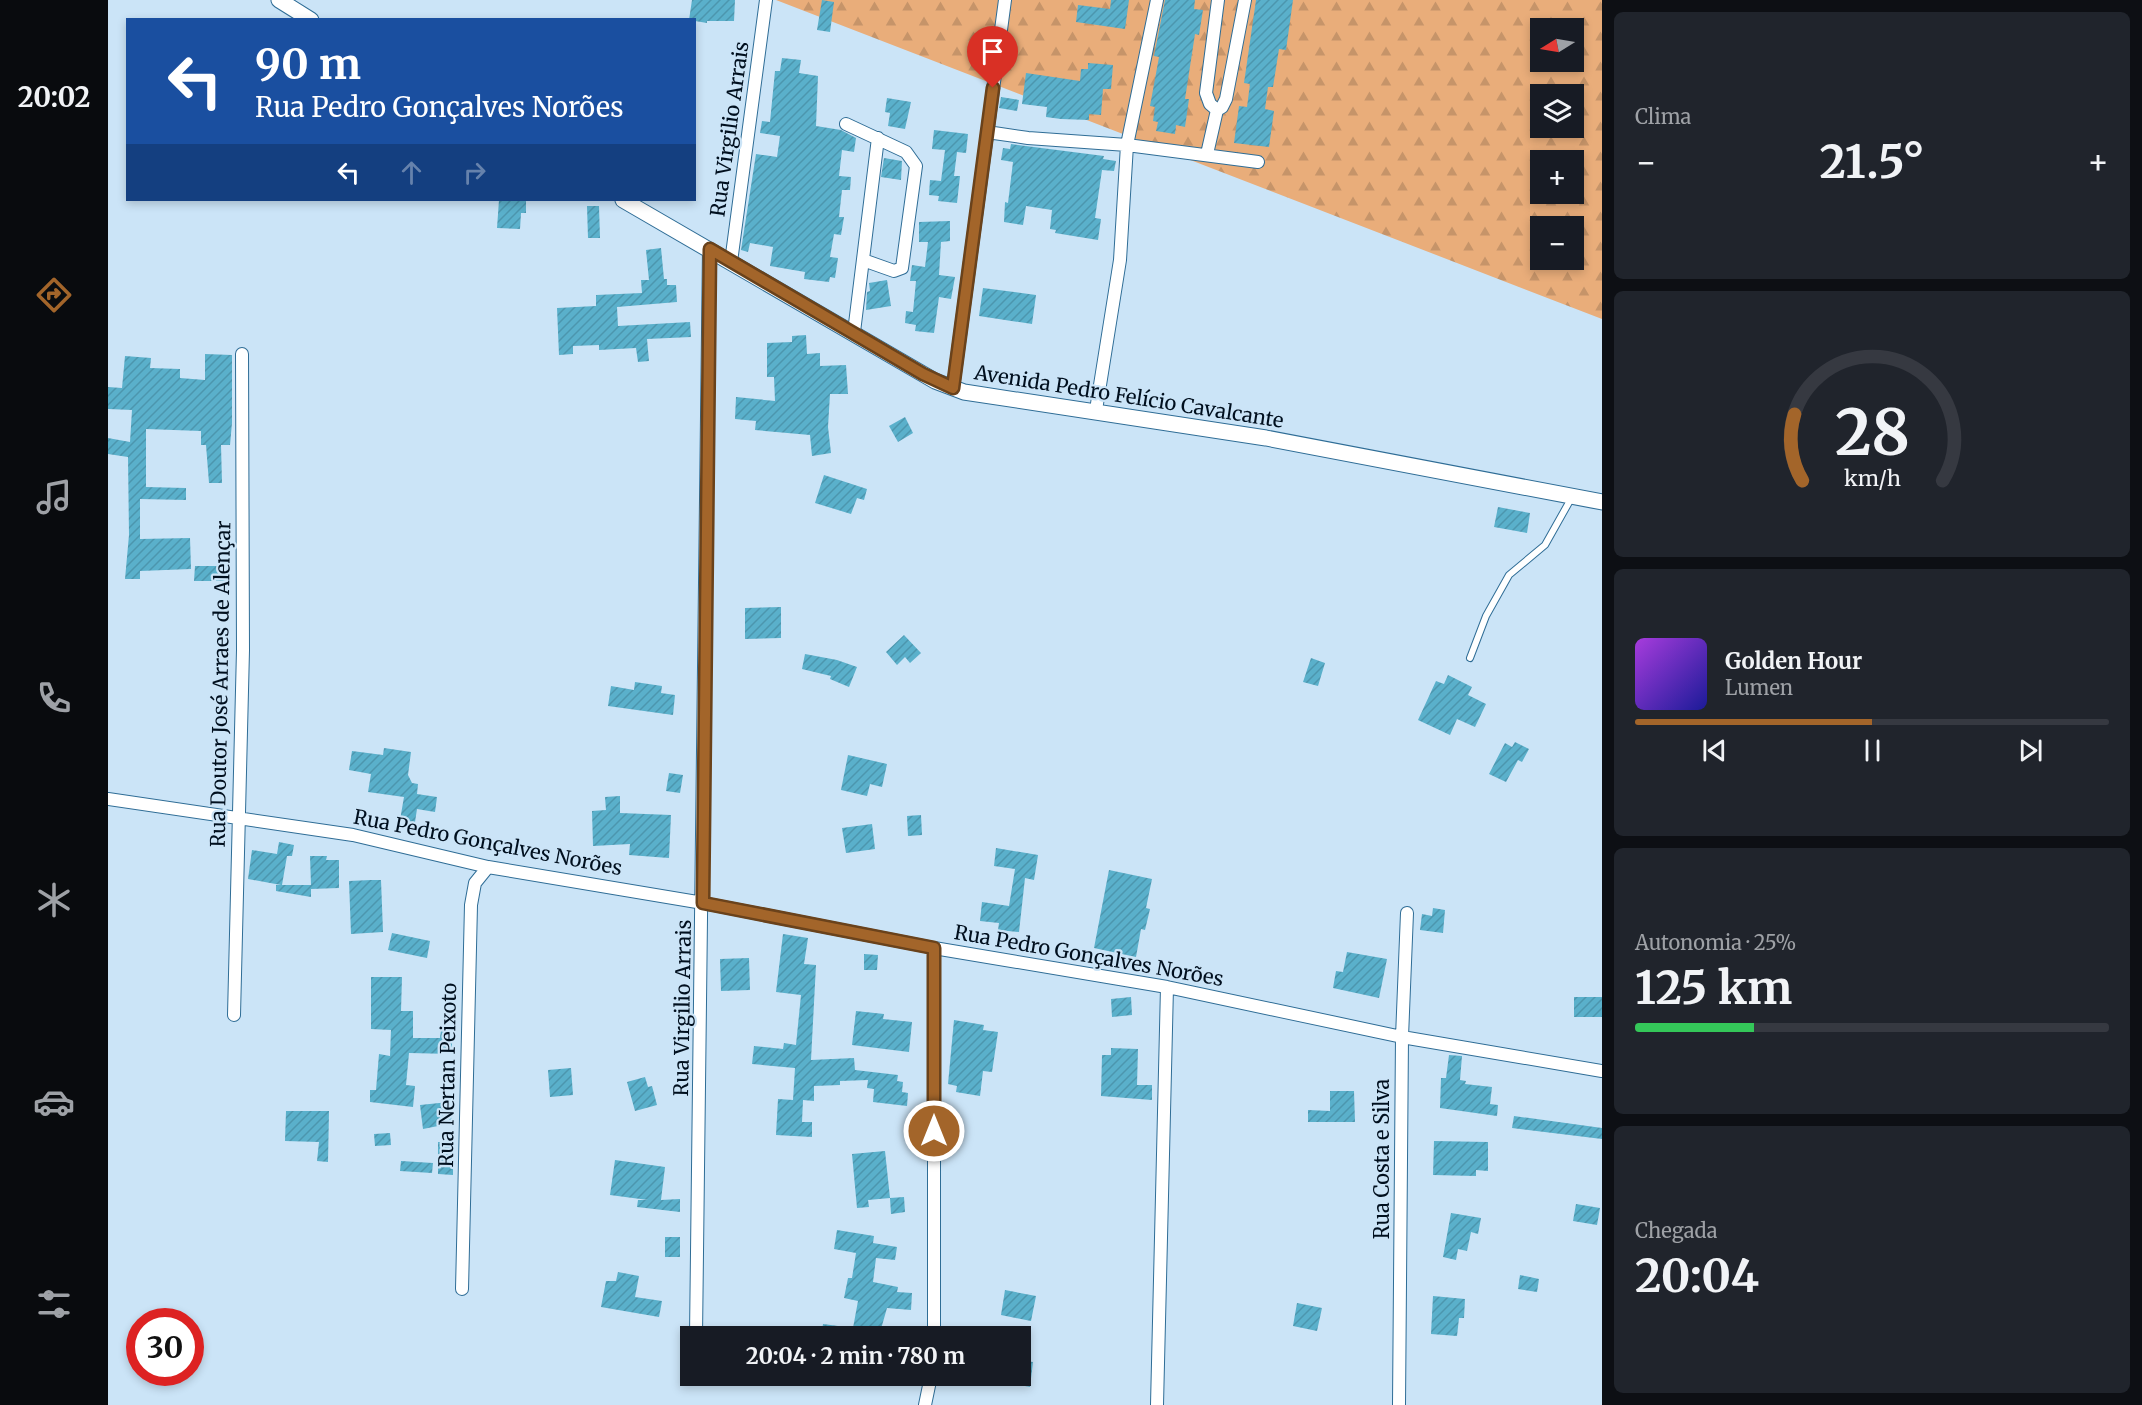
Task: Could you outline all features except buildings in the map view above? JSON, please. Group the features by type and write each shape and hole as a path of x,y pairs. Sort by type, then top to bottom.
{"street":[{"path":"279,0 308,18"},
{"name":"Rua Virgilio Arrais","path":"731,262 766,0"},
{"path":"953,388 1005,0"},
{"path":"1096,410 1120,260 1127,145 1157,0"},
{"path":"1217,110 1210,106 1206,93 1218,0"},
{"path":"1207,154 1217,110 1222,107 1226,99 1245,0"},
{"path":"846,124 910,156 916,166 902,268 894,271 863,260"},
{"path":"987,132 1028,138 1127,145 1258,162"},
{"path":"854,332 878,138"},
{"name":"Avenida Pedro Felício Cavalcante","path":"625,201 936,381 964,392 1096,410 1266,438 1602,502"},
{"name":"Rua Virgilio Arrais","path":"696,1326 710,249"},
{"name":"Rua Doutor José Arraes de Alençar","path":"234,1015 243,650 242,354"},
{"name":"Rua Pedro Gonçalves Norões","path":"108,799 354,834 488,867 703,903 934,948 1167,987 1402,1037 1602,1071"},
{"name":"Rua Nertan Peixoto","path":"462,1289 471,905 475,883 488,867"},
{"name":"Rua Costa e Silva","path":"1399,1405 1402,1037 1407,913"},
{"path":"934,948 934,1326"},
{"path":"1157,1405 1167,987"},
{"path":"925,1405 929,1386"}],"lane":[{"path":"1470,658 1486,615 1509,575 1545,545 1572,496"}],"green space":[{"path":"776,0 1602,0 1602,319"}],"route":[{"path":"934,1131 934,948 703,903 710,249 923,374 953,388 993,88"}]}
